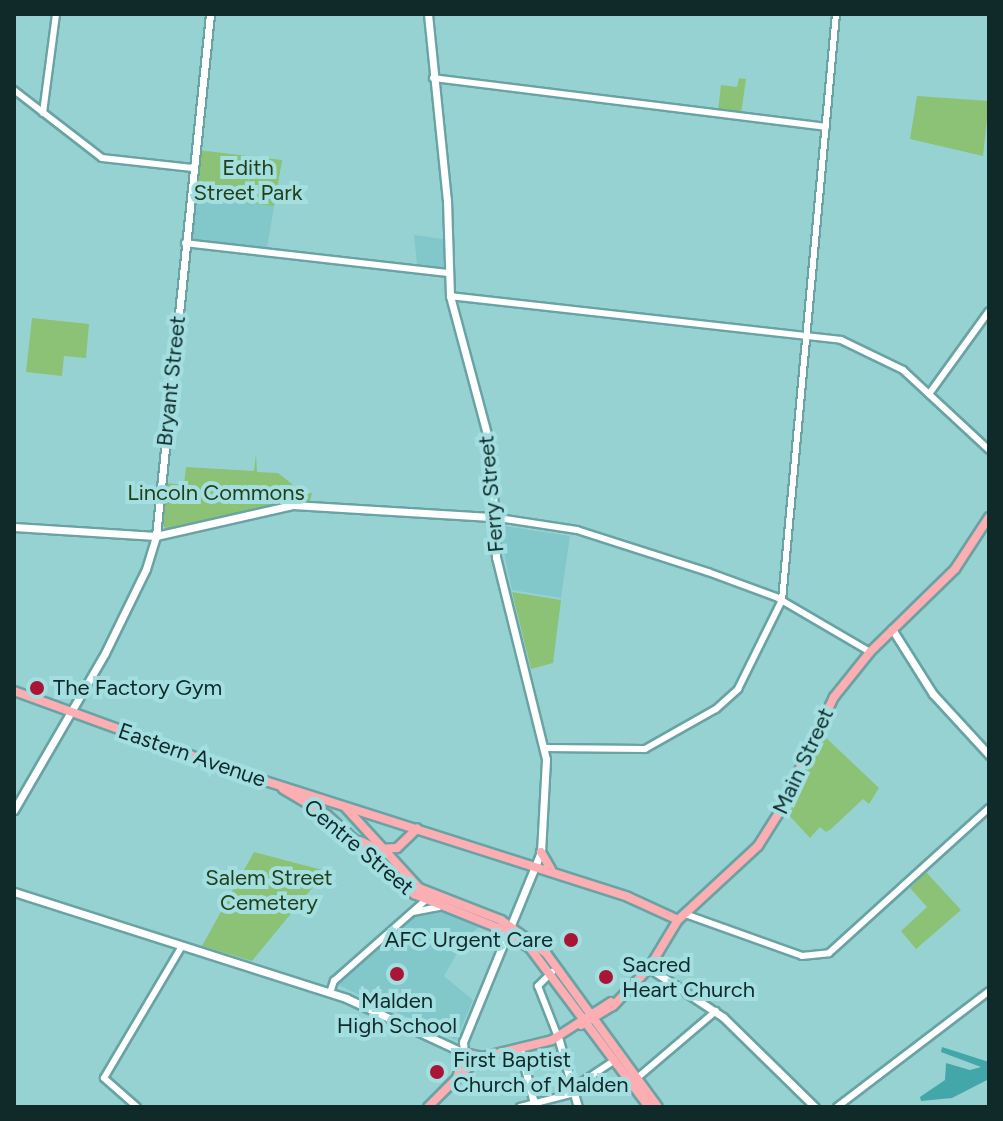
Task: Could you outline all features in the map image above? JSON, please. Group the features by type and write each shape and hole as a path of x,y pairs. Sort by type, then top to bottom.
{"main road":[{"name":"Bryant Street","path":"14,810 72,712 146,570 156,536 210,14"},
{"name":"Ferry Street","path":"428,14 450,296 491,449 491,517 501,581 545,748 541,852 463,1042 464,1053"},
{"path":"14,527 156,536 293,505 491,517"},
{"name":"Main Street","path":"464,1053 480,1057 558,1037 589,1021 616,1001 649,968 682,917 767,834 818,724 870,652 955,569 989,517"},
{"path":"892,629 933,694 989,755"},
{"name":"Eastern Avenue","path":"14,691 268,783 535,866 682,917"},
{"name":"Centre Street","path":"268,783 327,815 423,900 438,902 509,929 552,959 615,1060 658,1107"},
{"path":"327,815 322,804 335,802"},
{"name":"Centre Street","path":"335,802 363,822 399,869 438,902"},
{"path":"399,869 396,856 417,829"},
{"path":"350,835 385,850 402,846"},
{"path":"541,852 554,873"},
{"path":"14,892 330,993 464,1053 457,1078"},
{"name":"Centre Street","path":"509,929 552,972 634,1080 649,1107"},
{"path":"649,968 716,1011 815,1107"},
{"path":"558,1037 578,1107"},
{"path":"520,1049 534,1104"},
{"path":"428,1107 480,1057"}],"street":[{"path":"43,113 56,14"},
{"path":"545,748 628,750 653,746 733,696 782,600 836,14"},
{"path":"433,78 826,127"},
{"path":"14,90 98,154 192,168"},
{"path":"185,243 449,273"},
{"path":"450,296 845,341 887,361 929,394 989,450"},
{"path":"929,394 989,311"},
{"path":"491,517 614,540 782,600 870,652"},
{"path":"682,917 805,956 831,953 989,808"},
{"path":"403,918 411,902 404,886"},
{"path":"330,993 334,981 423,900"},
{"path":"403,918 438,902"},
{"path":"137,1107 104,1078 182,946"},
{"path":"552,972 538,986 558,1037"},
{"path":"837,1107 989,991"},
{"path":"634,1080 716,1011"},
{"path":"520,1107 574,1090 615,1060"}],"shaded area":[{"path":"282,160 267,248 190,239 193,195"},
{"path":"414,235 443,239 444,268 417,265"},
{"path":"498,525 570,536 561,598 512,590"},
{"name":"Malden High School","path":"436,910 481,925 466,938 444,976 473,1000 456,1040 338,985 412,916"},
{"path":"942,1047 989,1062 989,1079 952,1098 921,1101 920,1097 945,1080 946,1063 970,1070 981,1067 941,1052"}],"green space":[{"path":"739,78 746,79 741,114 718,111 721,85 737,87"},
{"path":"917,96 989,101 983,156 910,139"},
{"name":"Edith Street Park","path":"198,150 282,160 274,206 193,197"},
{"path":"32,318 89,324 86,358 64,356 62,376 26,372"},
{"name":"Lincoln Commons","path":"256,454 257,472 278,473 292,484 292,492 312,493 310,501 171,530 162,526 165,483 184,485 186,467 254,471"},
{"path":"512,592 561,600 553,663 531,669"},
{"path":"821,733 879,788 869,804 863,799 831,829 826,832 820,827 810,838 786,812"},
{"name":"Salem Street Cemetery","path":"254,852 326,871 252,961 202,946"},
{"path":"926,872 961,910 916,949 901,931 927,907 910,888"}],"place":[{"name":"The Factory Gym","path":"37,688"},
{"name":"AFC Urgent Care","path":"571,940"},
{"name":"Malden High School","path":"397,974"},
{"name":"Sacred Heart Church","path":"606,977"},
{"name":"First Baptist Church of Malden","path":"437,1072"}]}
